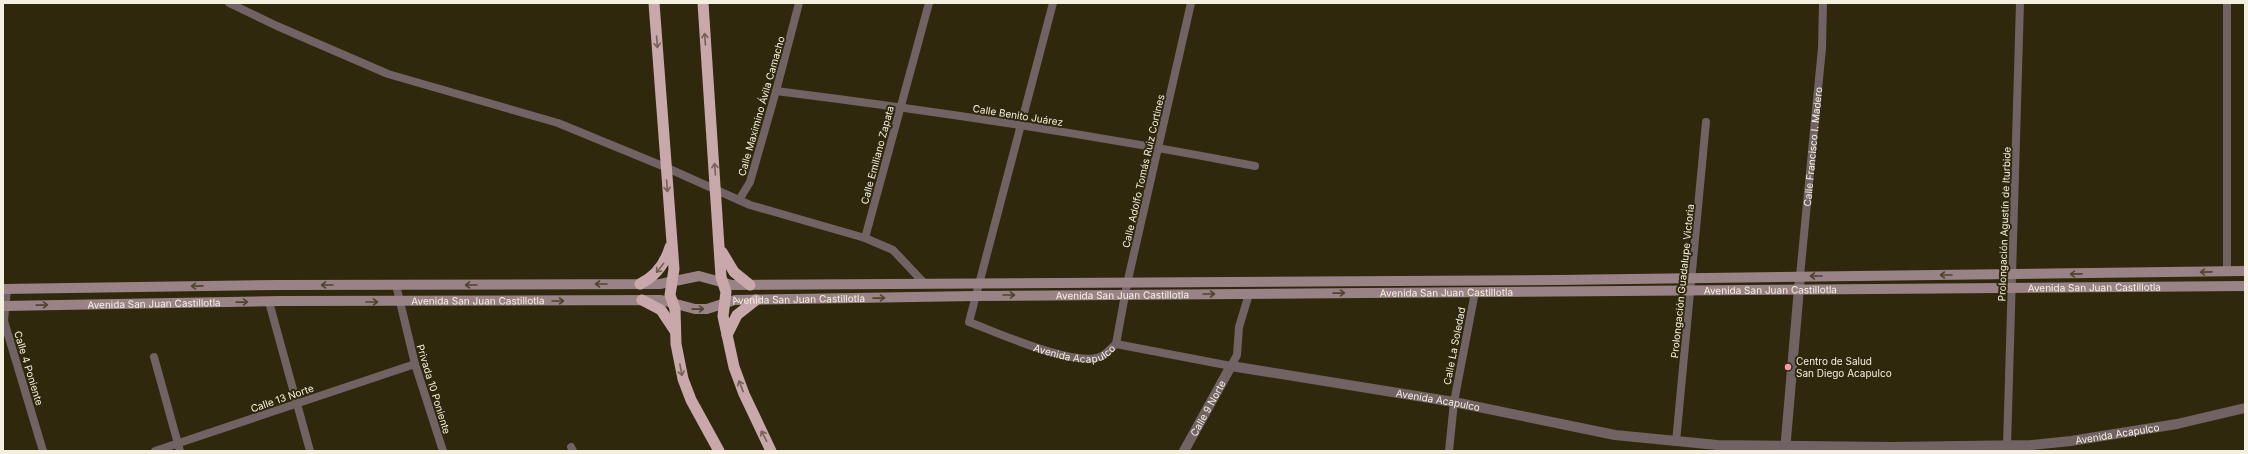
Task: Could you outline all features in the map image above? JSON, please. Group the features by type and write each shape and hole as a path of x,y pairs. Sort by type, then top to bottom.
{"highway":[{"path":"654,3 671,245 673,282 670,292 676,312 675,331 683,379 690,400 719,451"},
{"path":"703,3 722,284 726,292 723,302 723,316 734,367 744,394 771,451"},
{"path":"719,236 722,252 730,266 750,285"},
{"path":"640,284 651,278 660,268 671,245"},
{"path":"642,300 661,310 675,331"},
{"path":"726,335 737,315 756,300"}],"main road":[{"name":"Avenida San Juan Castillotla","path":"5,289 640,284 673,282 699,276 722,284 750,285 978,283 1127,284 2013,275 2245,271"},
{"name":"Avenida San Juan Castillotla","path":"4,306 269,302 664,300 689,309 701,310 723,302 756,300 975,296 2245,286"}],"street":[{"path":"229,3 277,26 388,74 558,123 665,167 739,200 866,238 893,250 925,284"},
{"name":"Calle Maximino Ávila Camacho","path":"739,200 750,182 776,92 799,3"},
{"name":"Calle Emiliano Zapata","path":"866,238 929,3"},
{"name":"Avenida Acapulco","path":"1053,3 978,283 969,322 1063,357 1085,359 1101,357 1116,344 1231,366 1454,402 1615,435 1716,448 1891,449 2007,446 2048,447 2177,424 2245,408"},
{"name":"Calle Adolfo Tomás Ruiz Cortines","path":"1116,344 1127,284 1190,3"},
{"name":"Calle Francisco I. Madero","path":"1785,449 1822,48 1823,3"},
{"name":"Prolongación Agustín de Iturbide","path":"2007,446 2013,287 2020,3"},
{"path":"2227,3 2227,271"},
{"name":"Calle Benito Juárez","path":"776,92 900,107 1158,147 1255,166"},
{"name":"Prolongación Guadalupe Victoria","path":"1676,442 1706,122"},
{"name":"Privada 10 Poniente","path":"396,285 415,364 443,451"},
{"name":"Calle 4 Poniente","path":"5,289 4,321 43,451"},
{"name":"Calle La Soledad","path":"1449,451 1454,402 1475,292"},
{"path":"1231,366 1237,354 1239,327 1249,294"},
{"path":"269,302 310,451"},
{"path":"154,357 179,448"},
{"name":"Calle 13 Norte","path":"155,451 179,448 296,404 415,364"},
{"name":"Calle 9 Norte","path":"1184,451 1231,366"}],"place":[{"name":"Centro de Salud San Diego Acapulco","path":"1788,367"}]}
